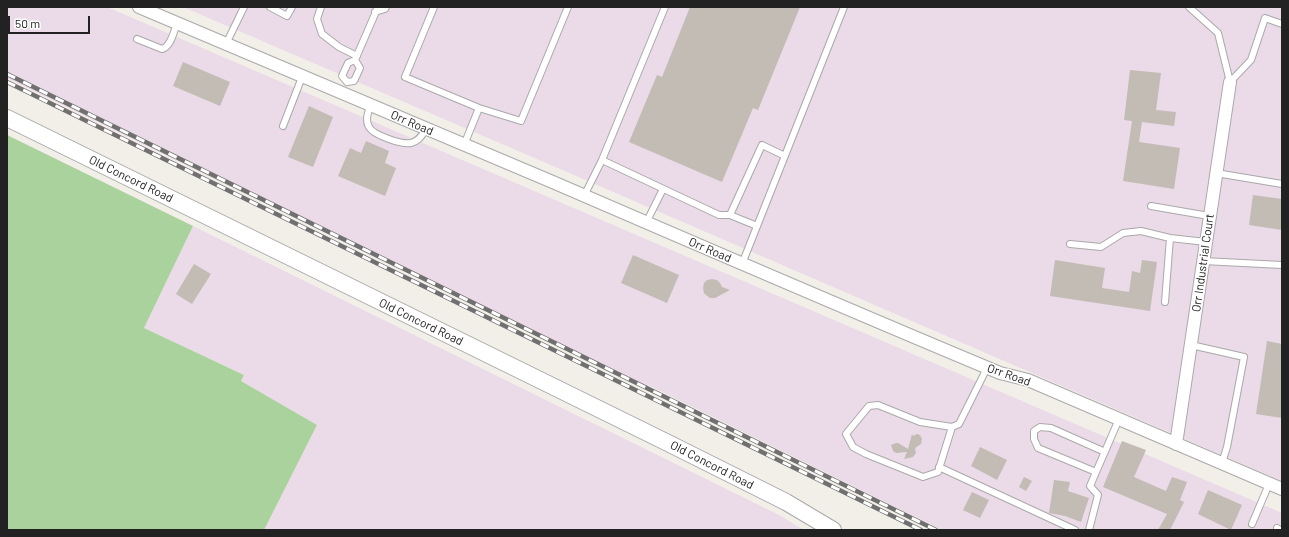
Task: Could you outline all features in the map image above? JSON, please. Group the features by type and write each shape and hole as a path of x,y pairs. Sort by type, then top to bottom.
{"street":[{"name":"Orr Road","path":"139,7 370,106 464,144 987,368 1028,380 1282,489"},
{"name":"Orr Industrial Court","path":"1176,444 1230,82"},
{"name":"Old Concord Road","path":"7,118 666,442 786,502 833,530"}],"lane":[{"path":"226,44 244,7"},
{"path":"270,7 287,16 292,7"},
{"path":"322,7 317,19 322,34 356,58 360,68 354,81 347,82"},
{"path":"347,82 342,76 348,63 356,58 376,9 384,10 386,7"},
{"path":"434,7 405,77 479,108 521,121 568,7"},
{"path":"584,196 602,160 665,7"},
{"path":"742,264 844,7"},
{"path":"1189,7 1218,33 1230,82"},
{"path":"1230,82 1250,60 1265,18 1282,24"},
{"path":"137,39 162,49 165,48 168,45 177,23"},
{"path":"283,126 302,77"},
{"path":"342,94 347,82"},
{"path":"370,106 367,120 370,128 377,133 402,144 419,140 427,129"},
{"path":"464,144 479,108"},
{"path":"730,214 762,145 784,156"},
{"path":"602,160 719,215 730,214 757,226"},
{"path":"1216,173 1282,184"},
{"path":"646,223 663,188"},
{"path":"1152,206 1210,216"},
{"path":"1070,244 1101,247 1123,233 1141,231 1170,238 1206,242"},
{"path":"1165,302 1170,238"},
{"path":"1203,261 1282,265"},
{"path":"1191,345 1244,357 1227,447 1222,463"},
{"path":"952,427 938,472 923,476 866,454 853,447 846,434 869,406 878,406 920,422 952,427 959,424 987,368"},
{"path":"1090,530 1098,495 1090,486 1119,420"},
{"path":"1096,472 1038,448 1034,439 1034,431 1040,427 1051,428 1105,452"},
{"path":"939,467 1075,530"},
{"path":"1252,524 1269,484"}],"shaded area":[{"path":"7,7 107,7 1282,513 1282,530 942,530 648,385 646,389 7,78"},
{"path":"183,7 1282,7 1282,481 530,156"},
{"path":"193,226 779,515 804,530 264,530 317,425 241,381 244,375 144,328"}],"green space":[{"path":"7,135 193,226 144,328 244,375 241,381 317,425 264,530 7,530"}],"building":[{"path":"690,7 800,7 758,110 753,108 722,182 629,142 657,75 662,77"},
{"path":"183,62 230,82 220,106 173,86"},
{"path":"1130,70 1161,73 1156,110 1176,112 1174,126 1142,122 1139,142 1180,148 1174,189 1123,181 1132,121 1124,120"},
{"path":"309,106 333,117 313,167 288,157"},
{"path":"366,141 389,151 385,163 396,168 385,196 338,176 350,148 361,153"},
{"path":"1253,195 1282,199 1282,230 1249,225"},
{"path":"633,255 679,275 667,303 621,283"},
{"path":"1055,260 1105,268 1102,288 1129,292 1132,271 1140,273 1142,260 1157,262 1150,311 1050,296"},
{"path":"194,264 211,274 192,304 176,294"},
{"path":"707,280 717,280 722,287 730,290 715,298 710,298 704,293 703,288 704,283"},
{"path":"1267,341 1282,344 1282,418 1256,414"},
{"path":"912,434 913,436 917,434 920,435 922,439 921,444 915,448 916,453 913,457 904,459 907,452 896,453 893,451 891,445 898,443 908,449"},
{"path":"1122,441 1146,450 1134,477 1166,491 1172,477 1187,482 1180,500 1184,502 1170,530 1158,530 1167,514 1103,487"},
{"path":"980,447 1007,460 997,480 971,466"},
{"path":"1024,477 1032,481 1026,491 1019,487"},
{"path":"1054,480 1070,482 1068,491 1089,498 1081,522 1065,516 1049,513"},
{"path":"1208,490 1242,505 1231,530 1198,514"},
{"path":"972,492 989,500 980,518 963,510"}],"railway":[{"path":"7,74 936,530"},
{"path":"7,82 921,530"}]}
